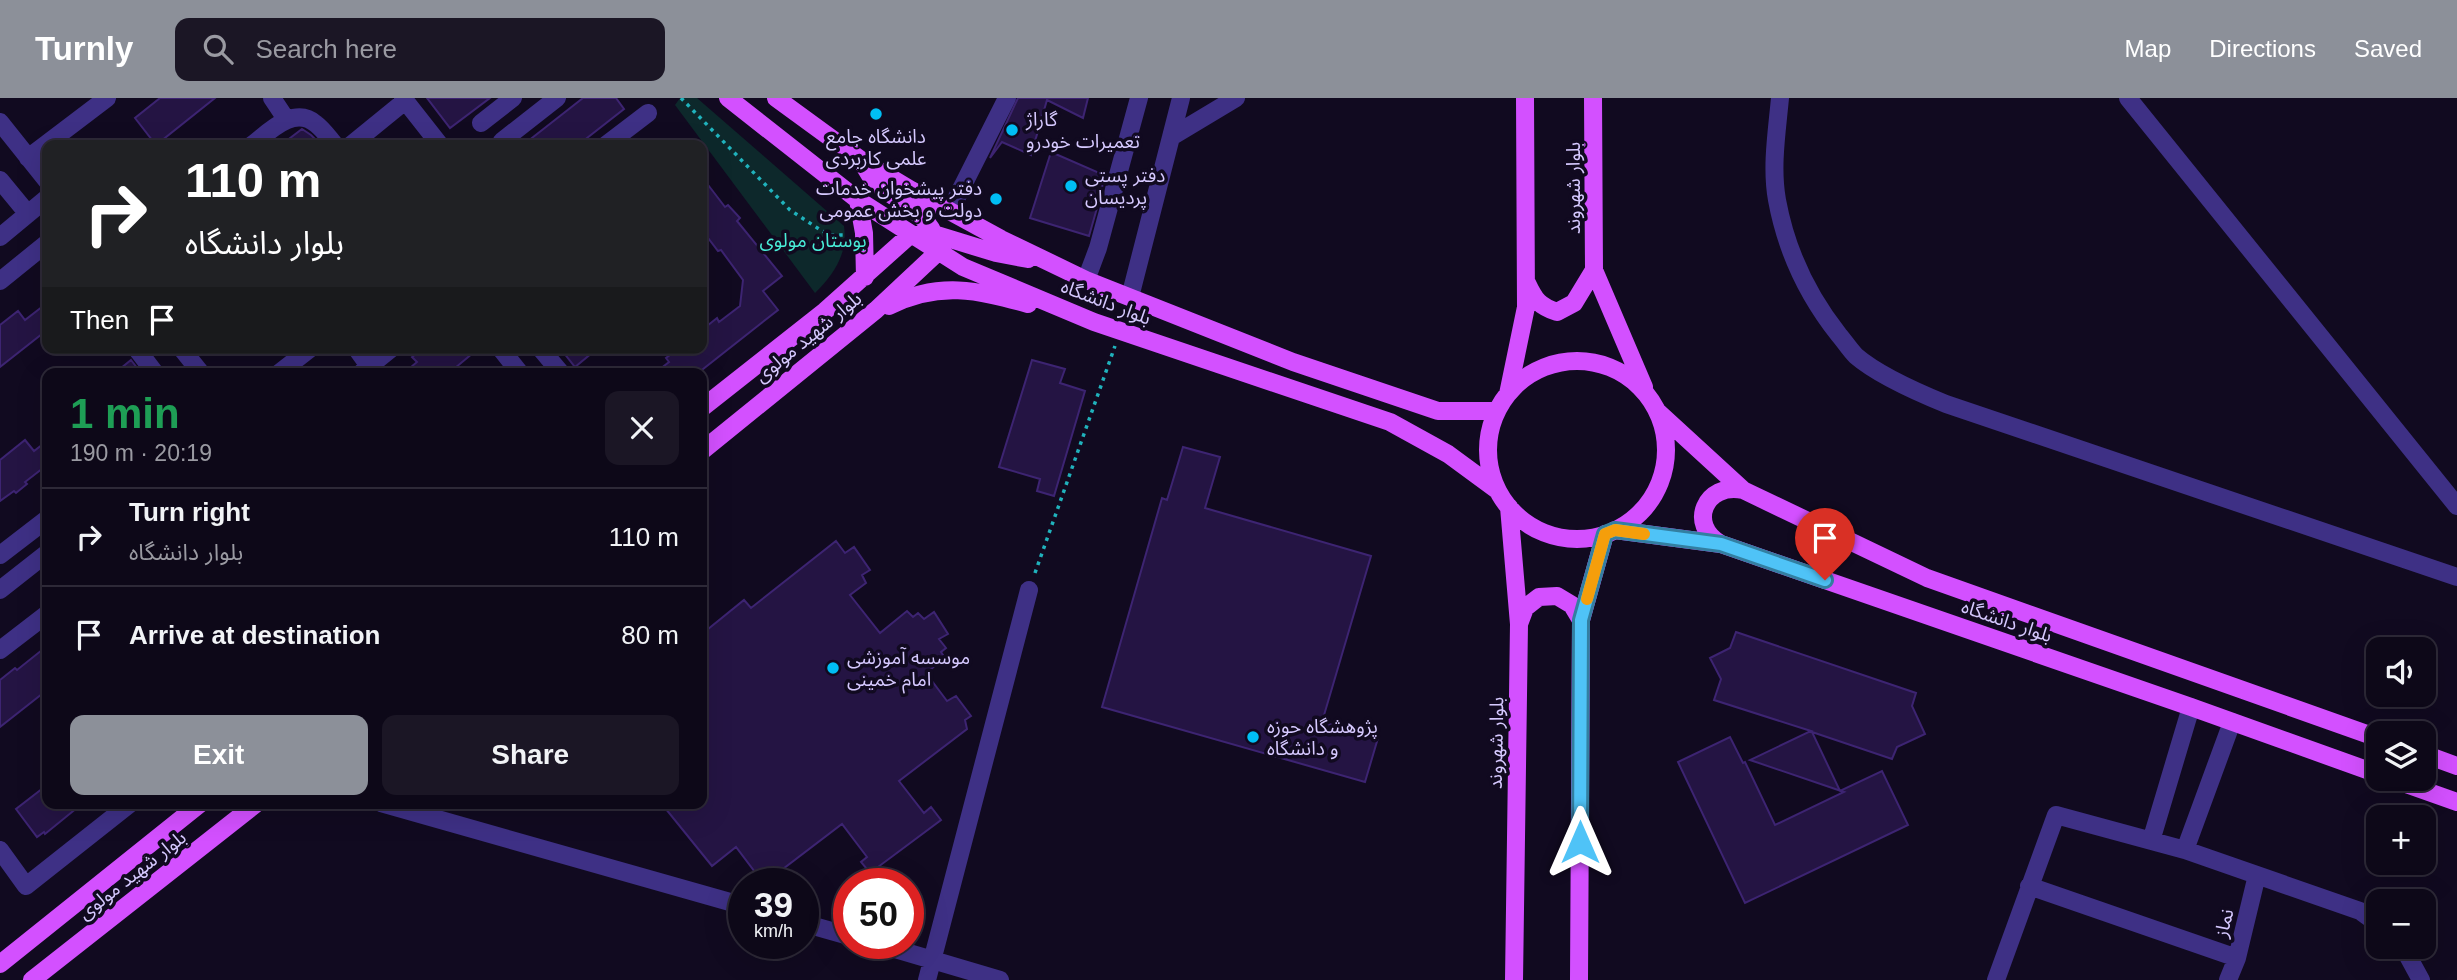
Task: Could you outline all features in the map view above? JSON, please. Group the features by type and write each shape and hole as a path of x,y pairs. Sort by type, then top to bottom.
{"main road":[{"name":"بلوار دانشگاه","path":"728,98 858,200 910,235 936,243 963,267 1121,331 1390,422 1447,454 1497,490"},
{"name":"بلوار دانشگاه","path":"776,98 861,160 911,190 1001,239 1086,280 1293,362 1438,411 1497,411"},
{"path":"1508,394 1525,307 1525,98"},
{"name":"بلوار شهروند","path":"1593,98 1594,270 1647,394"},
{"path":"861,160 873,180 918,214 936,243 1055,265"},
{"path":"858,200 872,272 887,265 896,268 905,284"},
{"name":"بلوار شهید مولوی","path":"707,404 872,272 910,235"},
{"name":"بلوار شهید مولوی","path":"707,447 876,310 905,284 936,243"},
{"path":"1525,280 1534,299 1542,307 1557,312 1573,303 1594,270"},
{"path":"876,310 904,299 947,289 987,293 1094,321"},
{"path":"1566,362 1589,362 1611,367 1630,378 1647,394 1658,413 1665,435 1666,458 1661,480 1650,501 1635,518 1610,532 1577,539 1539,531 1508,507 1497,490 1490,471 1490,430 1497,411 1508,394 1525,378 1544,367 1566,362"},
{"name":"بلوار دانشگاه","path":"1658,413 1743,490 1927,578 2366,734"},
{"path":"1721,544 1709,535 1705,528 1705,506 1710,498 1725,489 1743,490"},
{"name":"بلوار شهروند","path":"1508,507 1518,624 1514,980"},
{"path":"1580,980 1581,620 1610,532"},
{"name":"بلوار دانشگاه","path":"1610,532 1721,544 2366,770"},
{"path":"1518,624 1525,608 1539,597 1557,596 1572,605 1581,620"},
{"path":"2436,758 2457,766"},
{"path":"2426,791 2457,802"},
{"name":"بلوار شهید مولوی","path":"0,964 194,809"},
{"name":"بلوار شهید مولوی","path":"32,980 249,809"}],"street":[{"path":"52,140 107,98"},
{"path":"272,98 286,119"},
{"path":"481,123 513,98"},
{"path":"503,140 557,98"},
{"path":"950,211 1007,98"},
{"path":"1086,280 1098,248 1139,98"},
{"path":"1130,297 1181,98"},
{"path":"1171,137 1236,98"},
{"path":"1780,98 1775,148 1777,198 1790,247 1806,286 1823,315 1857,356 1909,388 1946,404 2457,578"},
{"path":"2128,98 2457,506"},
{"path":"357,140 404,99 436,140"},
{"path":"613,140 648,113"},
{"path":"259,140 286,119 301,118 315,122 331,140"},
{"path":"0,122 42,175"},
{"path":"28,158 42,147"},
{"path":"0,180 28,214"},
{"path":"0,237 42,202"},
{"path":"0,281 42,247"},
{"path":"141,354 151,368"},
{"path":"186,354 197,368"},
{"path":"285,368 303,354"},
{"path":"367,368 385,354"},
{"path":"505,354 516,368"},
{"path":"545,354 557,368"},
{"path":"0,555 42,523"},
{"path":"0,590 42,558"},
{"path":"927,980 1029,590"},
{"path":"0,650 42,618"},
{"path":"2151,841 2192,707"},
{"path":"2185,850 2232,722"},
{"path":"0,850 26,886 123,809"},
{"path":"402,809 728,901"},
{"path":"1996,980 2056,815 2185,850 2366,915"},
{"name":"نماز","path":"2228,980 2237,958 2257,875"},
{"path":"2029,886 2237,958"},
{"path":"924,957 1000,980"},
{"path":"2410,959 2421,980"}],"path":[{"path":"681,98 790,211 832,235 864,233"},
{"path":"1029,590 1121,331"}],"green space":[{"name":"بوستان مولوی","path":"680,98 697,98 844,226 842,254 828,278 815,293 707,148 707,140 701,140 675,105"}],"building":[{"path":"160,98 215,98 162,140 152,140 135,118"},
{"path":"427,98 490,98 450,128"},
{"path":"583,98 616,98 624,109 584,140 529,140"},
{"name":"گاراژ تعمیرات خودرو","path":"1018,98 1088,98 1083,118 1047,100 1031,155 1002,142 990,158"},
{"path":"302,129 316,140 288,140"},
{"name":"دفتر پستی پردیسان","path":"1051,152 1104,175 1089,236 1030,218"},
{"path":"707,184 725,207 728,205 740,218 737,221 782,276 763,291 778,310 704,368 661,368 669,362 666,358 671,354 707,354 707,326 717,318 719,322 740,306 743,280 721,250 718,251 707,237"},
{"path":"42,307 42,334 0,367 0,325 18,311 25,320"},
{"path":"416,354 472,354 455,368 410,368 417,362 412,357"},
{"path":"565,354 591,354 575,367"},
{"path":"131,360 137,368 121,368"},
{"path":"1032,360 1065,369 1060,383 1085,391 1054,496 1037,491 1040,479 999,467"},
{"path":"25,440 34,451 42,445 42,469 16,493 14,491 0,501 0,460"},
{"path":"1183,447 1220,457 1205,508 1371,556 1322,722 1378,738 1365,782 1102,707 1162,498 1167,500"},
{"path":"836,541 845,553 854,547 870,570 862,575 866,583 850,595 880,633 907,611 913,617 918,613 924,619 934,612 948,634 939,639 946,648 941,652 945,658 926,673 947,701 956,696 971,716 965,720 967,729 899,781 924,813 931,807 941,820 877,868 866,868 861,862 867,857 842,824 784,868 752,868 736,847 712,866 666,809 707,809 707,630 744,600 751,608"},
{"path":"1736,632 1916,693 1912,706 1925,734 1897,747 1892,759 1812,732 1840,791 1750,760 1811,731 1714,700 1721,679 1710,658 1730,648"},
{"path":"42,650 42,694 0,727 0,680 15,668 17,670"},
{"path":"1730,737 1775,825 1844,792 1840,791 1882,771 1908,825 1745,903 1678,762"},
{"path":"42,789 42,809 76,809 45,834 44,832 37,837 16,809"}],"slow traffic":[{"path":"1587,599 1605,534 1615,530 1644,534"}],"place":[{"name":"دانشگاه جامع علمی کاربردی","path":"876,114"},
{"name":"گاراژ تعمیرات خودرو","path":"1012,130"},
{"name":"دفتر پستی پردیسان","path":"1071,186"},
{"name":"دفتر پیشخوان خدمات دولت و بخش عمومی","path":"996,199"},
{"name":"موسسه آموزشی امام خمینی","path":"833,668"},
{"name":"پژوهشگاه حوزه و دانشگاه","path":"1253,737"}],"route":[{"path":"1580,842 1581,620 1605,534 1615,530 1721,544 1825,580"}]}
